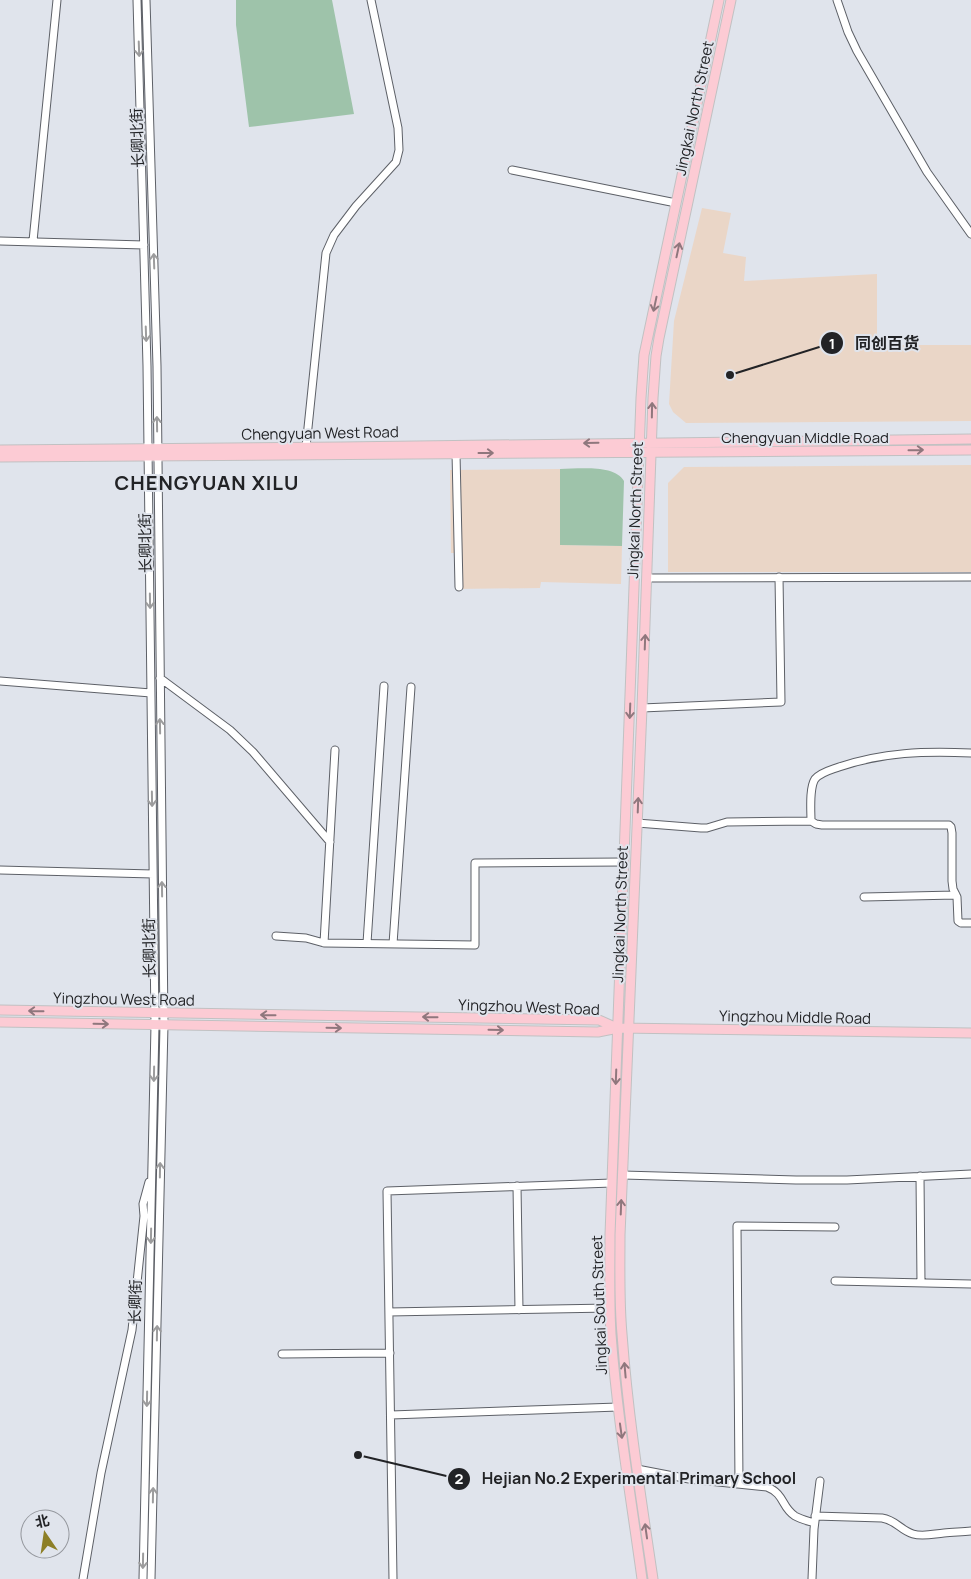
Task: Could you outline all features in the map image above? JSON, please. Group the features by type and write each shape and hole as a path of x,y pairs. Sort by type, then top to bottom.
{"main road":[{"name":"Jingkai North Street","path":"618,1028 644,355 719,0"},
{"name":"Jingkai North Street","path":"629,1028 651,442 656,356 731,0"},
{"name":"Chengyuan Middle Road","path":"640,442 971,439"},
{"name":"Chengyuan West Road","path":"0,457 306,447 640,442"},
{"name":"Chengyuan West Road","path":"0,450 456,453 639,452"},
{"name":"Chengyuan Middle Road","path":"639,452 971,450"},
{"name":"Yingzhou West Road","path":"0,1010 599,1020 618,1028"},
{"name":"Yingzhou West Road","path":"0,1022 598,1032 618,1028"},
{"name":"Yingzhou Middle Road","path":"618,1028 971,1033"},
{"name":"Jingkai South Street","path":"618,1028 610,1235 610,1308 618,1407 642,1579"},
{"name":"Jingkai South Street","path":"629,1028 620,1235 621,1325 630,1424 652,1579"}],"street":[{"path":"33,241 57,0"},
{"name":"长卿北街","path":"137,0 160,678 159,1013"},
{"name":"长卿北街","path":"146,0 157,366 153,452 151,693 153,874 160,1025"},
{"path":"306,447 326,253 334,235 350,214 396,162 399,150 398,128 371,0"},
{"path":"837,0 857,51 927,172 971,234"},
{"path":"512,170 676,203"},
{"path":"0,241 144,246"},
{"path":"456,453 459,587"},
{"path":"642,708 781,702 779,577"},
{"path":"647,578 971,577"},
{"path":"160,678 230,730 253,752 330,842"},
{"path":"0,681 151,693"},
{"path":"367,943 384,686"},
{"path":"393,944 411,687"},
{"path":"324,943 336,750"},
{"path":"811,821 813,784 826,771 852,762 899,753 929,751 971,753"},
{"path":"638,823 701,828 727,822 811,821 822,825 949,825 952,833 952,881 956,895 958,921 960,923 971,923"},
{"path":"276,936 306,938 324,943 475,945 474,863 624,862"},
{"path":"0,870 153,874"},
{"path":"864,897 956,895"},
{"name":"长卿街","path":"143,1579 152,1172 160,1025"},
{"name":"长卿街","path":"151,1579 160,1025"},
{"path":"83,1579 101,1473 132,1330 144,1216 142,1204 152,1172"},
{"path":"623,1175 759,1180 847,1180 971,1174"},
{"path":"920,1176 920,1283"},
{"path":"393,1579 387,1191 612,1182"},
{"path":"516,1186 519,1310"},
{"path":"739,1484 737,1226 835,1227"},
{"path":"835,1281 971,1284"},
{"path":"389,1312 610,1308"},
{"path":"282,1354 390,1353"},
{"path":"391,1415 618,1407"},
{"path":"637,1470 689,1479 767,1487 776,1491 796,1517 815,1519 891,1519 905,1531 928,1536 971,1531"},
{"path":"812,1579 815,1519 820,1481"}],"shaded area":[{"path":"702,208 731,213 723,253 746,257 744,281 877,274 877,345 971,345 971,421 686,423 673,412 669,404 674,321"},
{"path":"971,465 971,572 668,572 668,483 684,467"},
{"path":"560,469 560,545 622,546 621,584 541,582 540,588 456,589 456,553 451,553 450,470"}],"green space":[{"path":"236,0 332,0 354,114 249,127 236,25"},
{"path":"586,468 604,470 612,472 624,481 622,546 560,545 560,469"}],"place":[{"name":"同创百货","path":"730,375"},
{"name":"Hejian No.2 Experimental Primary School","path":"358,1455"}],"district":[{"name":"CHENGYUAN XILU","path":"207,482"}]}
